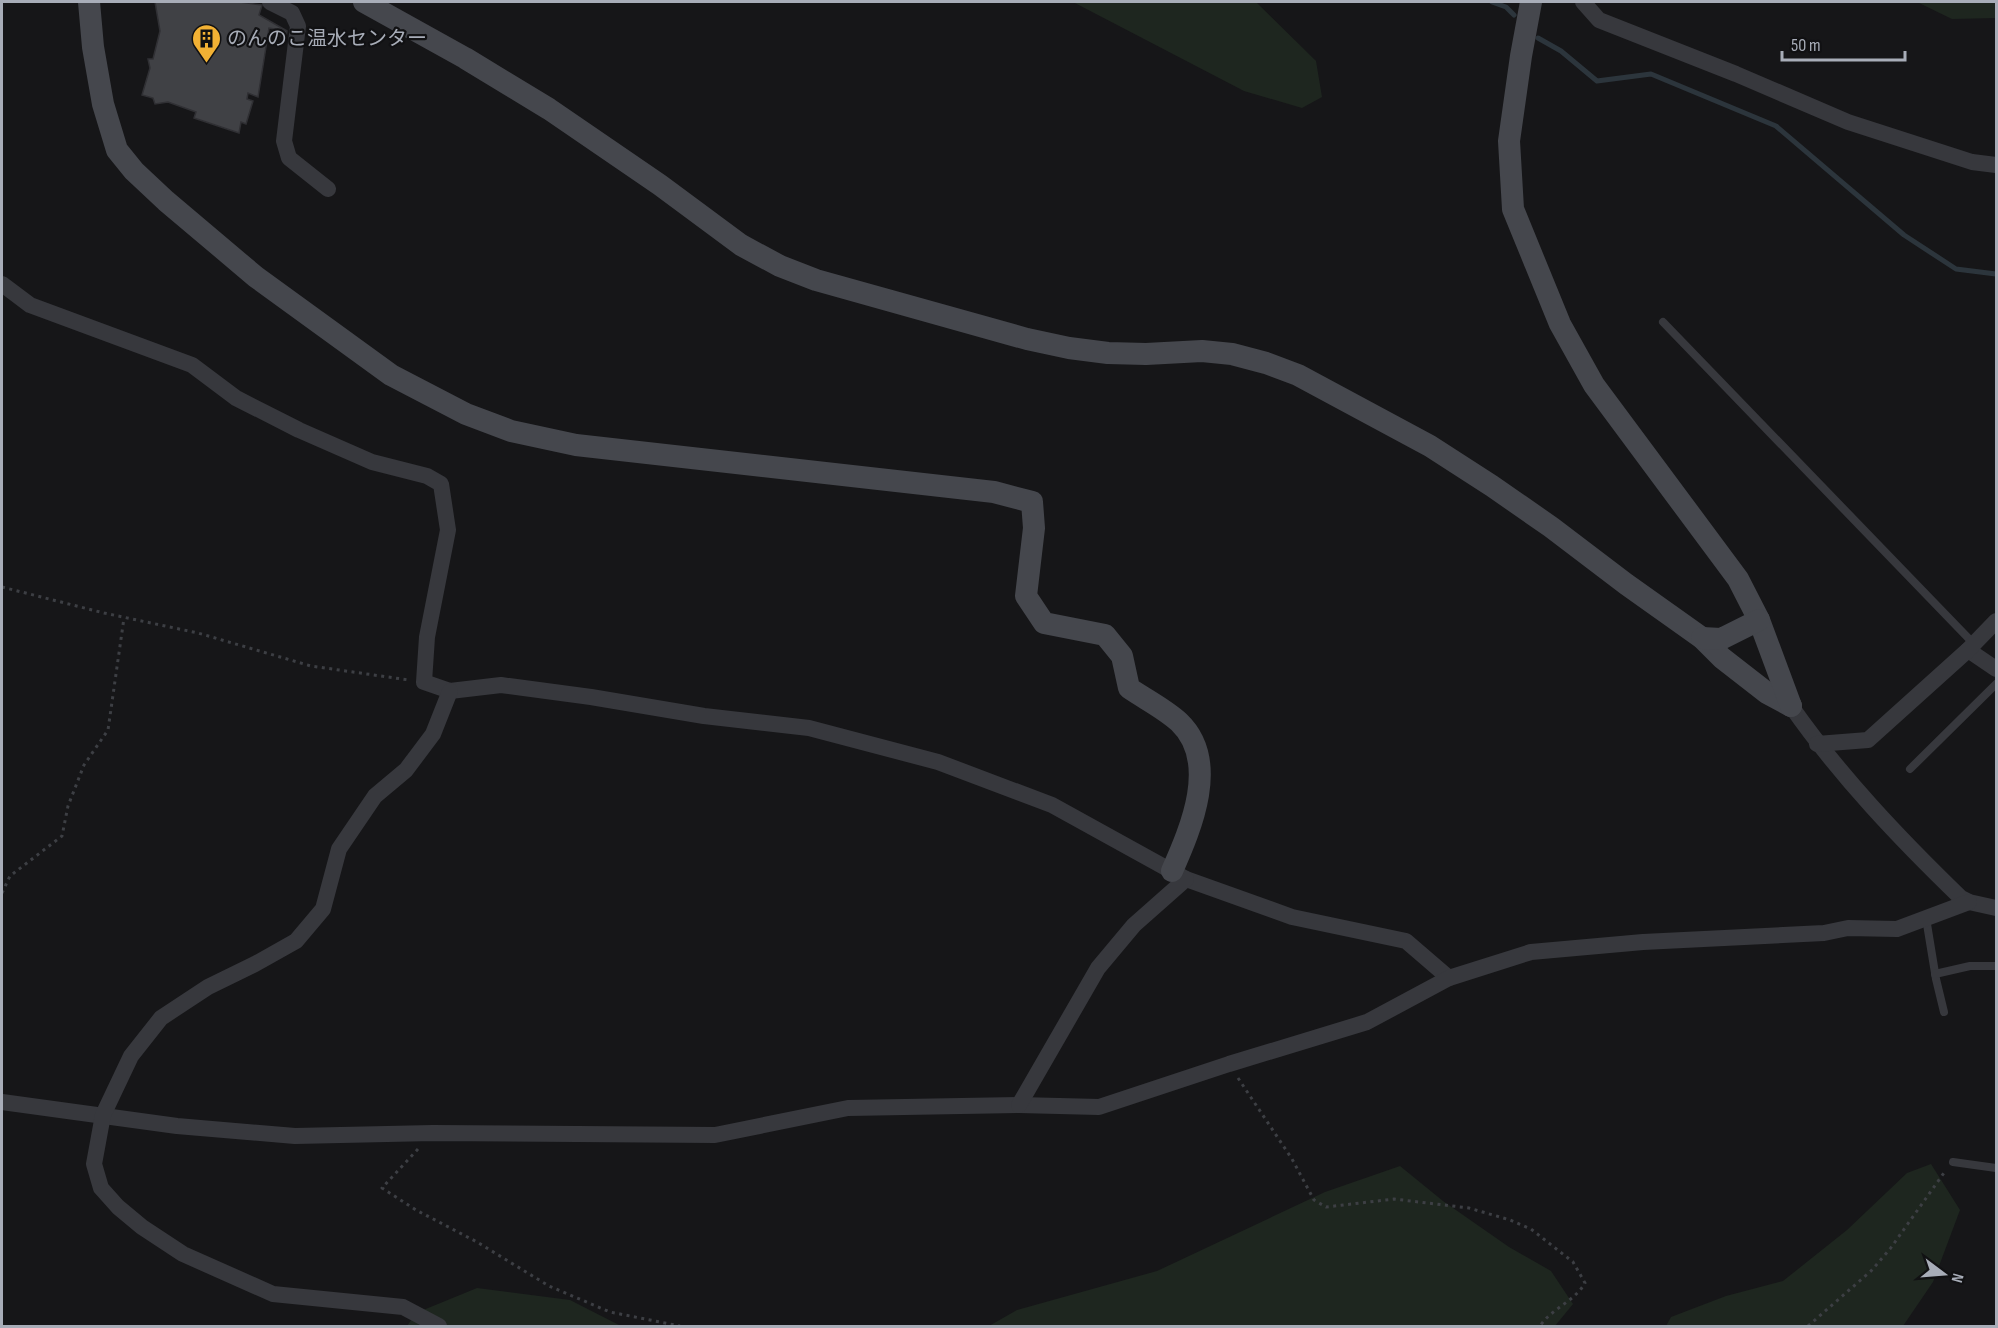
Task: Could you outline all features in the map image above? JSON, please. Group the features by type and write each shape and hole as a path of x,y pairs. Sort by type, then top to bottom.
{"street":[{"path":"89,2 93,47 103,104 117,150 134,171 256,277 401,380 466,414 511,431 576,444 994,492 1032,502 1034,528 1026,596 1044,623 1105,635 1122,656 1129,688 1180,723 1197,748 1200,768 1197,796 1179,875 1098,968 1019,1105"},
{"path":"270,2 292,13 298,26 285,141 289,158 328,189"},
{"path":"364,2 465,58 549,109 660,184 741,245 780,266 816,280 1005,333 1069,348 1108,353 1146,354 1202,351 1232,354 1298,375 1430,446 1492,486 1702,638 1722,658 1767,693 1791,706"},
{"path":"1531,2 1509,141 1513,208 1560,324 1594,386 1738,579 1759,620 1791,706 1817,744 1917,855 1961,897 1970,902 1996,908"},
{"path":"1583,2 1599,20 1736,74 1848,122 1972,162 1996,165"},
{"path":"2,285 30,305 192,365 236,398 299,430 372,462 427,476 441,484 448,530 427,637 424,682 450,690 501,686 591,697 704,716 809,728 938,762 1052,805 1179,875 1292,917 1406,941 1449,978"},
{"path":"1702,638 1721,639 1759,620"},
{"path":"1817,744 1868,740 1971,647 1996,621"},
{"path":"1971,647 1996,669"},
{"path":"439,1326 403,1307 273,1294 183,1254 142,1227 118,1207 101,1188 93,1164 103,1115 130,1056 160,1018 208,987 296,941 323,909 339,849 375,796 406,770 434,734 450,690"},
{"path":"2,1102 177,1125 295,1136 433,1133 715,1135 848,1108 1019,1105 1099,1107 1367,1022 1449,978 1531,952 1643,942 1824,933 1848,928 1897,929 1970,902"}],"lane":[{"path":"1663,322 1971,647"},
{"path":"1910,769 1996,684"},
{"path":"1926,918 1944,1012"},
{"path":"1935,974 1970,966 1996,966"},
{"path":"1953,1162 1996,1168"}],"path":[{"path":"2,587 124,618 198,633 311,666 424,682"},
{"path":"2,893 10,876 62,836 68,806 84,765 108,730 124,618"},
{"path":"1229,1064 1292,1159 1314,1200 1326,1207 1394,1199 1469,1208 1531,1229 1573,1262 1585,1283 1578,1293 1546,1317 1540,1326"},
{"path":"433,1133 382,1188 549,1286 610,1312 681,1326"},
{"path":"1808,1326 1871,1271 1890,1249 1953,1162"}],"shaded area":[{"path":"1073,2 1256,2 1316,61 1322,97 1302,108 1244,91"},
{"path":"1917,2 1996,2 1996,18 1952,19"},
{"path":"1931,1164 1960,1210 1933,1282 1903,1326 1666,1326 1671,1317 1726,1296 1783,1281 1847,1230 1907,1173"},
{"path":"1400,1166 1443,1201 1509,1247 1551,1271 1573,1304 1555,1326 989,1326 1017,1310 1157,1271 1325,1192"},
{"path":"477,1288 570,1300 621,1326 407,1326 416,1313"}],"building":[{"name":"のんのこ温水センター","path":"155,2 240,2 262,5 259,15 287,31 286,37 273,34 275,29 269,28 258,97 248,93 247,99 253,101 246,124 241,122 239,133 194,118 196,112 168,102 155,104 153,98 142,95 150,68 148,59 153,59 160,31"}],"waterway":[{"path":"1492,2 1506,7 1514,15"},
{"path":"1538,38 1561,51 1597,81 1651,74 1776,126 1904,235 1956,269 1996,274"}],"place":[{"name":"のんのこ温水センター","path":"206,64"}]}
